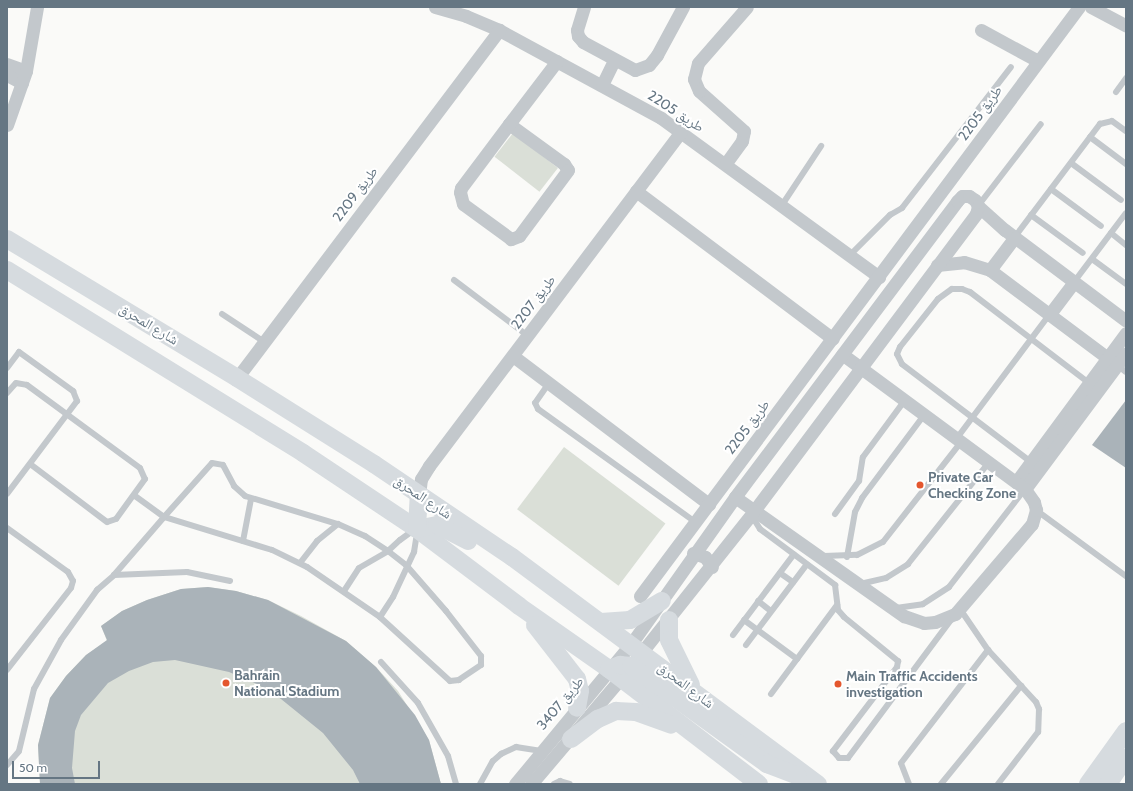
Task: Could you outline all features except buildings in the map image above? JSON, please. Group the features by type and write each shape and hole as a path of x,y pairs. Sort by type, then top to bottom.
{"main road":[{"name":"شارع المحرق","path":"10,239 237,378 419,495 512,557 693,689 818,783"},
{"name":"شارع المحرق","path":"7,270 303,453 417,529 519,606 620,671 686,730 759,784"},
{"path":"7,281 33,286"},
{"path":"419,495 417,529 437,525 492,556 512,557"},
{"path":"601,622 619,623 630,620 662,601"},
{"path":"519,606 571,669 580,691 577,708"},
{"path":"668,620 669,640 693,689"},
{"path":"620,671 767,764 818,783"},
{"path":"571,739 607,714 626,710 686,730"},
{"path":"1088,784 1126,731"},
{"path":"1108,784 1126,757"}],"street":[{"path":"7,125 24,77 37,7"},
{"name":"طريق 2205","path":"435,7 466,16 499,30 602,85 681,131 879,277"},
{"path":"584,7 578,25 578,36 587,46 635,70 649,65 657,55 683,7"},
{"path":"726,164 742,141 744,131 699,91 694,78 698,63 747,7"},
{"name":"طريق 2205","path":"640,596 833,339 1078,7"},
{"path":"1091,7 1126,26"},
{"name":"طريق 2209","path":"237,378 499,30"},
{"path":"982,30 1038,62"},
{"path":"602,85 614,60"},
{"path":"509,124 564,164 568,170 519,236 511,239 463,204 459,196 461,188 556,61"},
{"path":"7,64 24,77"},
{"path":"7,75 24,77"},
{"name":"طريق 2207","path":"419,495 421,479 429,466 681,131"},
{"path":"636,191 833,339"},
{"path":"637,648 662,601 693,553 962,196 970,196 978,206 1014,238 1126,321"},
{"path":"637,648 668,620 712,567 976,214 978,206"},
{"path":"990,270 1014,238"},
{"path":"937,265 964,262 990,270 1117,365"},
{"path":"1049,315 1074,282"},
{"path":"1020,486 1064,426 1089,383 1117,365 1126,333"},
{"path":"1020,486 1031,462 1064,426 1126,353"},
{"path":"735,497 892,608 909,618 924,623 935,622 958,612 1032,524 1036,510 1030,494 842,354"},
{"path":"513,356 709,504"},
{"path":"693,553 705,557 712,567"},
{"name":"طريق 3407","path":"531,784 571,739 637,648"},
{"name":"طريق 3407","path":"515,784 540,751 577,708 620,671 637,648"}],"lane":[{"path":"850,255 890,215 902,208 1012,67"},
{"path":"1116,92 1126,78"},
{"path":"1014,238 1100,124 1108,121 1126,131"},
{"path":"978,206 1041,124"},
{"path":"1090,137 1126,164"},
{"path":"782,205 821,146"},
{"path":"1071,163 1121,200"},
{"path":"1051,189 1101,226"},
{"path":"1074,282 1126,213"},
{"path":"1031,215 1083,253"},
{"path":"1111,233 1126,245"},
{"path":"1092,259 1126,284"},
{"path":"454,280 528,336"},
{"path":"1031,462 902,364 897,354 900,347 938,299 957,288 970,292 1089,383"},
{"path":"222,314 263,342"},
{"path":"817,555 847,557 875,548 890,536 959,440 972,417 1049,315"},
{"path":"7,368 19,352 73,391 77,401 7,494"},
{"path":"7,393 13,385 23,383 143,470 145,479 116,519 106,522 30,464"},
{"path":"549,383 535,403 538,409 695,522"},
{"path":"835,514 859,481 863,457 905,400"},
{"path":"847,557 855,512 862,498 924,414"},
{"path":"859,584 886,578 908,564 989,462"},
{"path":"7,765 19,751 30,701 46,664 97,590 114,575 164,517 212,463 223,465 234,486 251,499 338,524 365,536 388,551 406,565 482,656 481,665 459,680 450,680 380,617 344,590 300,563 272,550 164,517 133,496"},
{"path":"892,608 923,604 949,587 1020,486"},
{"path":"243,541 251,499"},
{"path":"1036,510 1126,576"},
{"path":"754,511 755,521 760,529 835,585 837,605 844,617 896,659 898,664 833,751 841,760 848,758 958,612 988,650 1021,686 1039,709 1038,732 998,784"},
{"path":"300,563 317,541 338,524"},
{"path":"7,528 71,575 72,585 7,670"},
{"path":"344,590 359,568 388,551 400,540 417,529"},
{"path":"380,617 393,597 406,565 414,552 417,529"},
{"path":"733,635 794,554"},
{"path":"746,645 807,564"},
{"path":"114,575 187,572 230,581"},
{"path":"780,573 793,582"},
{"path":"758,601 771,611"},
{"path":"771,694 837,605"},
{"path":"744,620 797,659"},
{"path":"909,784 901,763 988,650"},
{"path":"381,662 418,703 448,756 456,784"},
{"path":"941,784 1021,686"},
{"path":"480,784 493,761 501,754 516,747 540,751"},
{"path":"554,784 560,781 570,784"}],"shaded area":[{"path":"513,133 558,168 539,192 495,157"},
{"path":"564,447 665,523 618,586 517,509"},
{"name":"Bahrain National Stadium","path":"208,587 236,591 268,600 346,641 376,667 398,691 429,740 441,784 40,784 38,745 50,698 66,676 86,655 107,641 101,626 122,611 147,600 181,589"}],"place":[{"name":"Private Car Checking Zone","path":"920,485"},
{"name":"Bahrain National Stadium","path":"226,683"},
{"name":"Main Traffic Accidents investigation","path":"838,684"}]}
